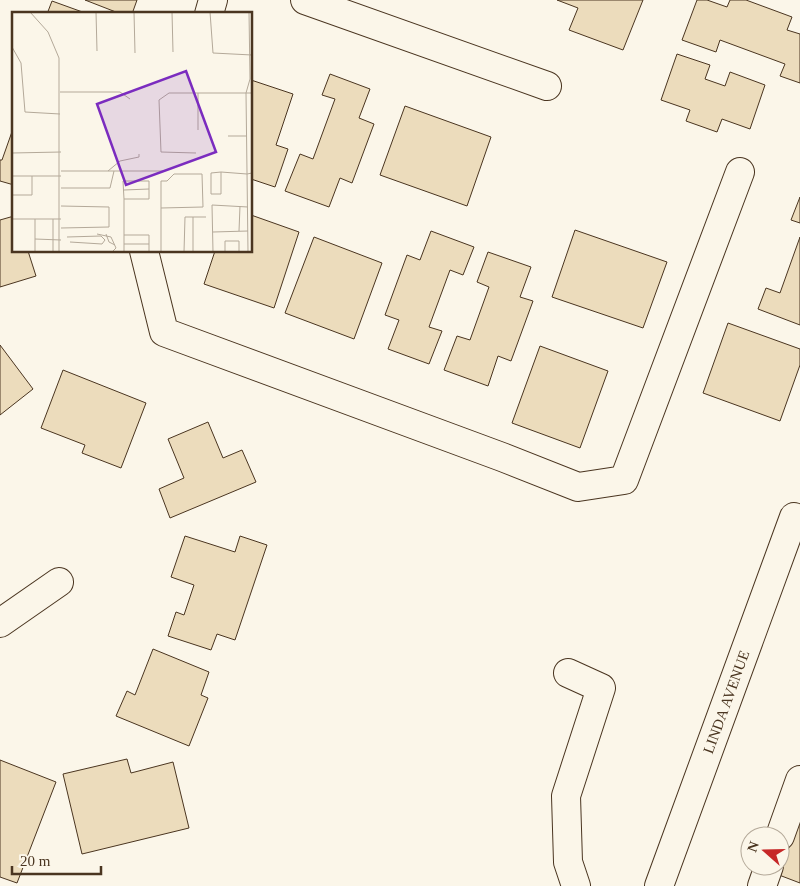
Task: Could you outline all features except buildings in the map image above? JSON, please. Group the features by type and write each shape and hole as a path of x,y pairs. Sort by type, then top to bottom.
{"street":[{"path":"209,12 214,0"},
{"path":"305,0 548,86"},
{"path":"144,252 164,332 502,457 578,488 624,480 740,172"},
{"name":"LINDA AVENUE","path":"659,886 794,517"},
{"path":"0,623 60,582"},
{"path":"568,672 601,688 566,796 568,862 576,886"},
{"path":"784,826 800,780"}]}
